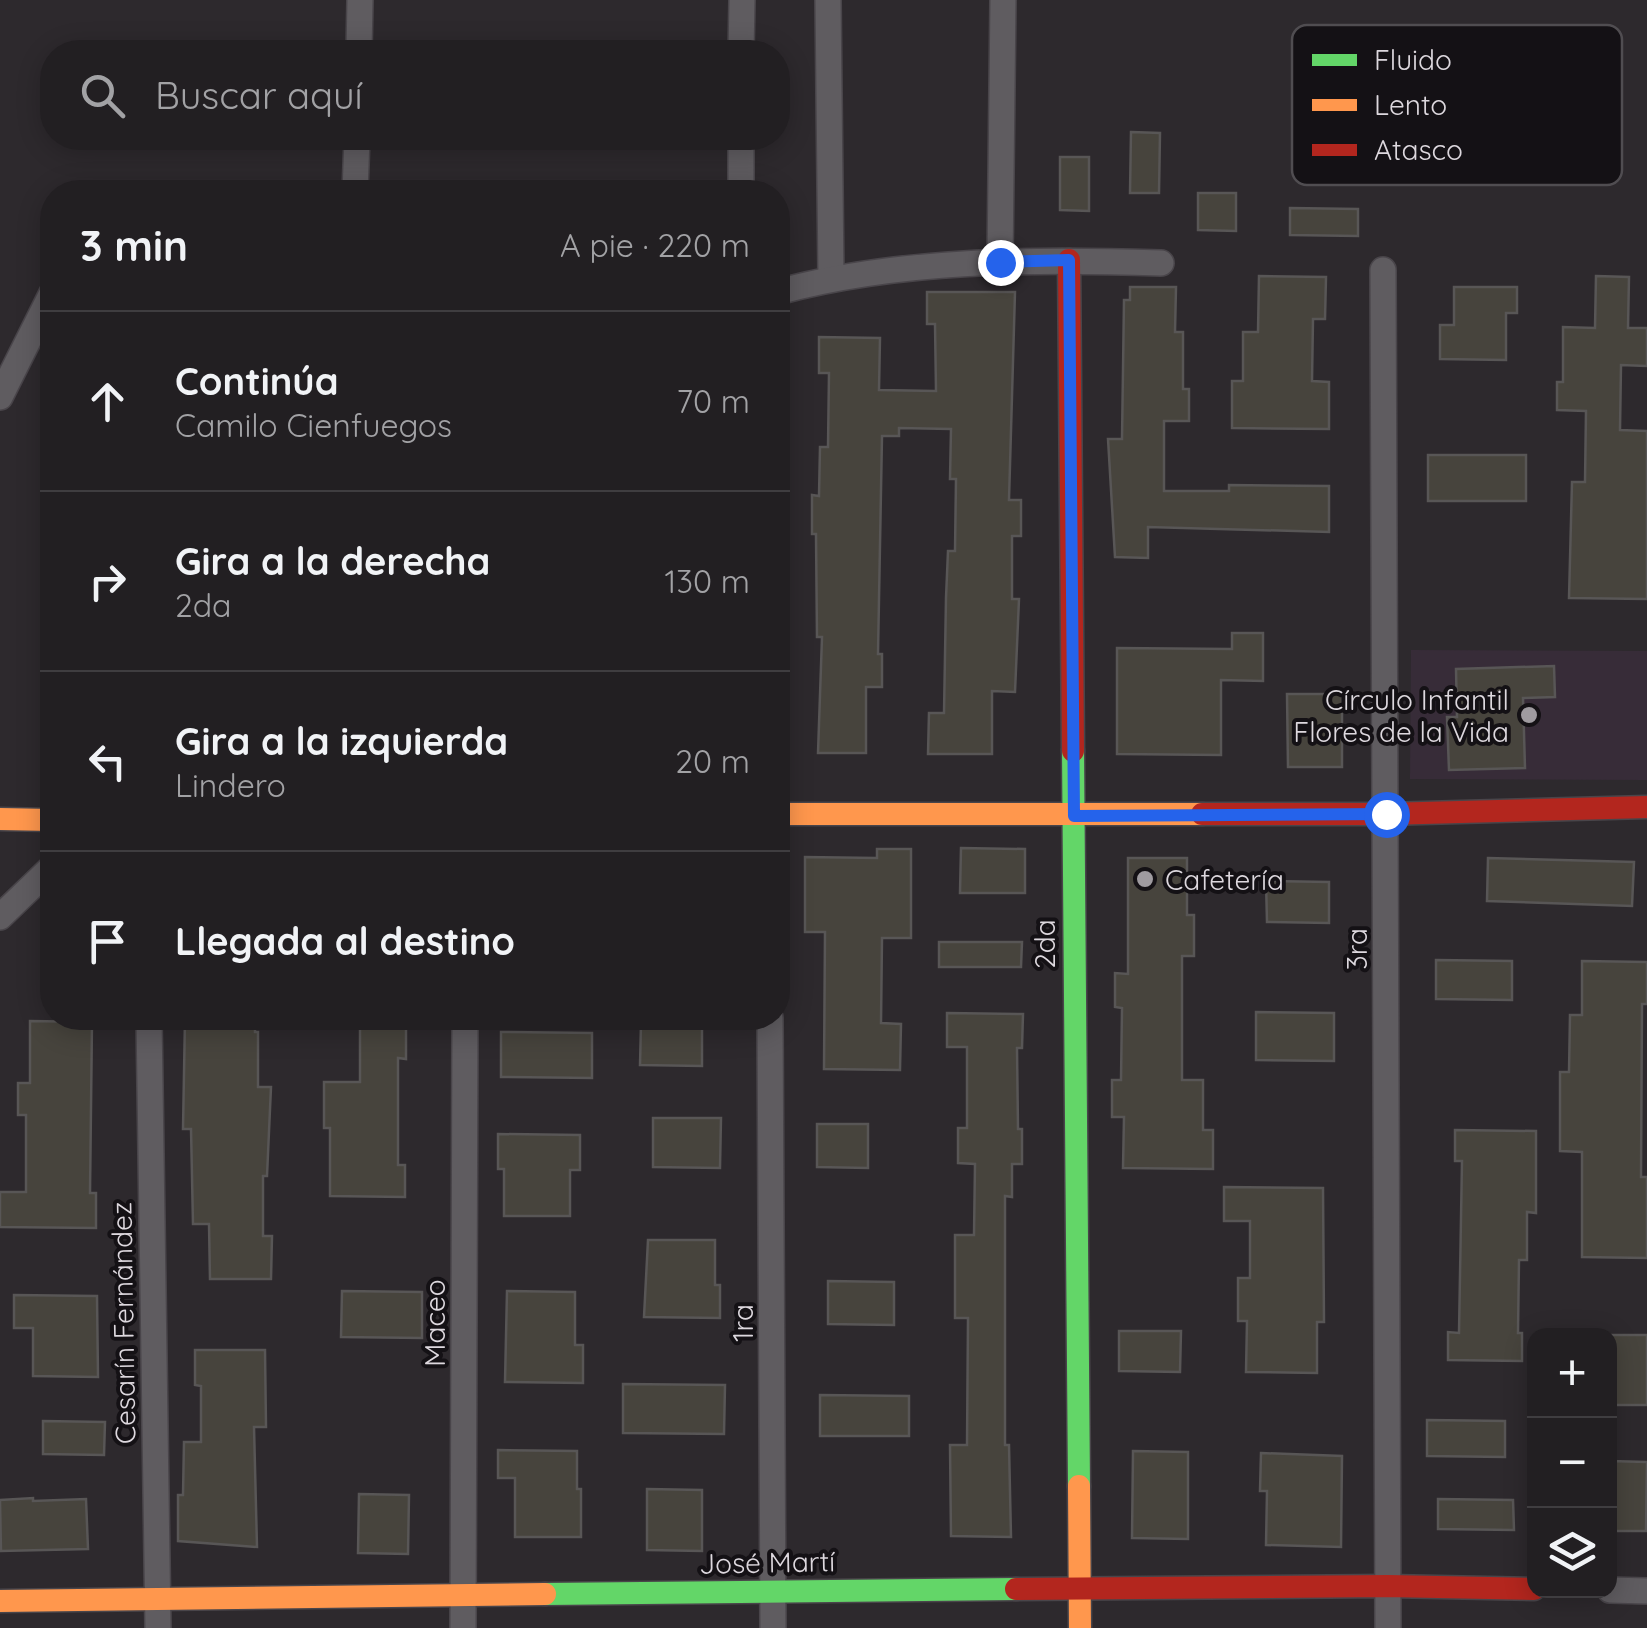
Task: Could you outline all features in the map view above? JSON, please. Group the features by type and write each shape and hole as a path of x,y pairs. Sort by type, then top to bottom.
{"street":[{"path":"359,40 360,0"},
{"path":"742,0 742,40"},
{"path":"828,0 831,278"},
{"path":"1000,262 1003,0"},
{"path":"356,180 357,150"},
{"path":"740,180 741,150"},
{"name":"2da","path":"1069,260 1080,1628"},
{"path":"790,289 831,278 1000,262 1161,263"},
{"name":"3ra","path":"1384,270 1388,1628"},
{"path":"0,397 40,317"},
{"path":"790,814 1386,814 1647,807"},
{"path":"0,819 40,820"},
{"path":"0,916 40,878"},
{"name":"Cesarín Fernández","path":"149,1030 158,1628"},
{"name":"Maceo","path":"463,1628 465,1030"},
{"name":"1ra","path":"770,1030 774,1628"},
{"name":"José Martí","path":"0,1601 1080,1588 1527,1588"},
{"path":"1617,1590 1647,1591"}],"shaded area":[{"name":"Círculo Infantil Flores de la Vida","path":"1411,650 1647,651 1647,780 1410,779"}],"building":[{"path":"1131,132 1160,133 1159,193 1130,193"},
{"path":"1060,157 1089,157 1089,211 1060,210"},
{"path":"1198,193 1236,193 1236,231 1198,230"},
{"path":"1290,208 1358,209 1358,236 1290,235"},
{"path":"1259,276 1326,277 1325,319 1313,319 1312,381 1329,382 1329,429 1232,428 1232,381 1243,381 1243,332 1258,332"},
{"path":"1596,276 1629,277 1628,328 1647,328 1647,366 1621,365 1620,430 1647,431 1647,599 1569,598 1572,482 1585,482 1586,411 1557,410 1557,382 1563,382 1563,327 1595,328"},
{"path":"1130,287 1176,287 1175,332 1183,332 1183,389 1189,389 1189,421 1164,421 1164,491 1229,491 1229,485 1329,486 1329,532 1148,527 1148,558 1115,557 1108,439 1122,439 1124,300 1130,300"},
{"path":"1454,287 1517,287 1517,313 1506,313 1506,360 1440,359 1440,325 1454,325"},
{"path":"927,292 1015,292 1009,500 1021,500 1021,536 1012,536 1012,599 1019,599 1015,692 992,691 992,754 928,754 929,713 944,713 948,551 955,551 956,479 950,479 951,429 899,428 899,436 882,436 878,654 882,654 882,687 866,687 866,753 818,753 822,637 817,637 812,495 819,496 820,447 828,447 829,373 819,373 819,337 880,338 879,390 936,391 935,324 927,324"},
{"path":"1428,455 1526,455 1526,501 1428,501"},
{"path":"1232,633 1263,633 1263,681 1221,680 1221,755 1117,754 1117,648 1232,649"},
{"path":"1554,666 1555,697 1523,698 1525,768 1449,770 1447,717 1457,717 1456,669"},
{"path":"1287,694 1342,694 1342,767 1288,767"},
{"path":"961,848 1025,849 1025,893 960,893"},
{"path":"877,849 911,849 911,938 882,938 881,1023 901,1024 900,1070 824,1069 825,932 805,932 805,857 877,858"},
{"path":"1128,858 1187,858 1187,915 1194,915 1194,956 1182,956 1182,1080 1203,1080 1203,1130 1213,1130 1213,1169 1123,1168 1124,1117 1112,1117 1112,1080 1121,1080 1122,1008 1115,1007 1115,973 1128,974"},
{"path":"1488,858 1634,862 1632,906 1487,901"},
{"path":"1266,881 1329,882 1329,923 1267,922"},
{"path":"939,942 1022,942 1021,967 939,967"},
{"path":"1436,960 1512,961 1512,1000 1436,999"},
{"path":"1582,961 1647,962 1647,1004 1642,1004 1641,1177 1647,1177 1647,1258 1582,1257 1582,1152 1560,1151 1560,1072 1569,1072 1570,1015 1582,1015"},
{"path":"1256,1012 1334,1013 1334,1061 1256,1060"},
{"path":"947,1013 1023,1014 1022,1048 1017,1048 1022,1164 1012,1164 1012,1197 1005,1196 1005,1445 1009,1445 1011,1537 951,1536 950,1445 967,1445 968,1318 955,1318 955,1235 974,1235 975,1164 958,1163 958,1128 967,1128 967,1047 947,1047"},
{"path":"30,1021 40,1021 40,1030 92,1030 90,1193 96,1193 96,1228 0,1227 0,1192 26,1192 26,1115 18,1115 18,1083 30,1083"},
{"path":"185,1030 258,1032 258,1087 271,1087 267,1176 263,1176 263,1236 272,1236 271,1279 210,1279 209,1224 193,1224 191,1129 183,1129"},
{"path":"360,1030 406,1030 406,1059 398,1058 398,1165 405,1165 405,1197 330,1196 330,1128 324,1128 324,1082 360,1082"},
{"path":"641,1030 702,1030 702,1066 640,1065"},
{"path":"501,1032 592,1033 592,1078 501,1077"},
{"path":"653,1118 721,1118 720,1168 653,1167"},
{"path":"817,1124 868,1124 868,1168 817,1167"},
{"path":"1455,1130 1536,1131 1536,1213 1527,1212 1527,1260 1519,1260 1518,1333 1522,1333 1522,1361 1448,1360 1448,1332 1459,1333 1462,1161 1455,1161"},
{"path":"498,1134 580,1135 580,1170 570,1170 570,1216 504,1216 504,1169 498,1169"},
{"path":"1224,1187 1323,1188 1324,1322 1317,1322 1317,1373 1246,1372 1247,1321 1238,1321 1238,1278 1250,1278 1250,1221 1224,1221"},
{"path":"648,1240 715,1240 720,1318 644,1317"},
{"path":"828,1281 894,1282 894,1325 828,1324"},
{"path":"342,1291 422,1292 422,1338 341,1337"},
{"path":"507,1291 575,1292 575,1345 583,1345 583,1383 505,1382"},
{"path":"14,1295 97,1296 98,1377 33,1376 33,1328 14,1328"},
{"path":"1119,1331 1181,1331 1180,1372 1119,1371"},
{"path":"1617,1335 1647,1335 1647,1405 1617,1405"},
{"path":"195,1350 265,1350 266,1427 254,1427 257,1547 178,1541 184,1442 201,1442 201,1386 195,1385"},
{"path":"623,1384 725,1385 724,1434 623,1433"},
{"path":"820,1395 909,1396 909,1436 820,1436"},
{"path":"1427,1420 1505,1421 1505,1457 1427,1456"},
{"path":"43,1421 105,1422 104,1455 43,1454"},
{"path":"498,1450 577,1451 581,1537 515,1537 515,1478 498,1478"},
{"path":"1133,1451 1188,1452 1188,1539 1132,1538"},
{"path":"1261,1453 1342,1456 1341,1547 1266,1545 1267,1491 1260,1491"},
{"path":"1617,1461 1647,1462 1646,1531 1617,1531"},
{"path":"647,1489 702,1490 702,1551 647,1550"},
{"path":"359,1494 409,1495 408,1554 358,1553"},
{"path":"86,1499 88,1549 1,1551 0,1500"},
{"path":"1438,1499 1513,1500 1514,1530 1438,1529"}],"traffic: fast":[{"path":"1073,751 1079,1486"},
{"path":"545,1594 1016,1589"}],"traffic: slow":[{"path":"790,814 1202,814"},
{"path":"0,819 40,820"},
{"path":"1079,1486 1080,1628"},
{"path":"0,1601 545,1594"}],"traffic: jam":[{"path":"1069,260 1073,751"},
{"path":"1202,814 1647,807"},
{"path":"1016,1589 1527,1589"}],"place":[{"name":"Círculo Infantil Flores de la Vida","path":"1529,715"},
{"name":"Cafetería","path":"1145,879"}],"route":[{"path":"1000,262 1069,260 1074,816 1386,814"}]}
